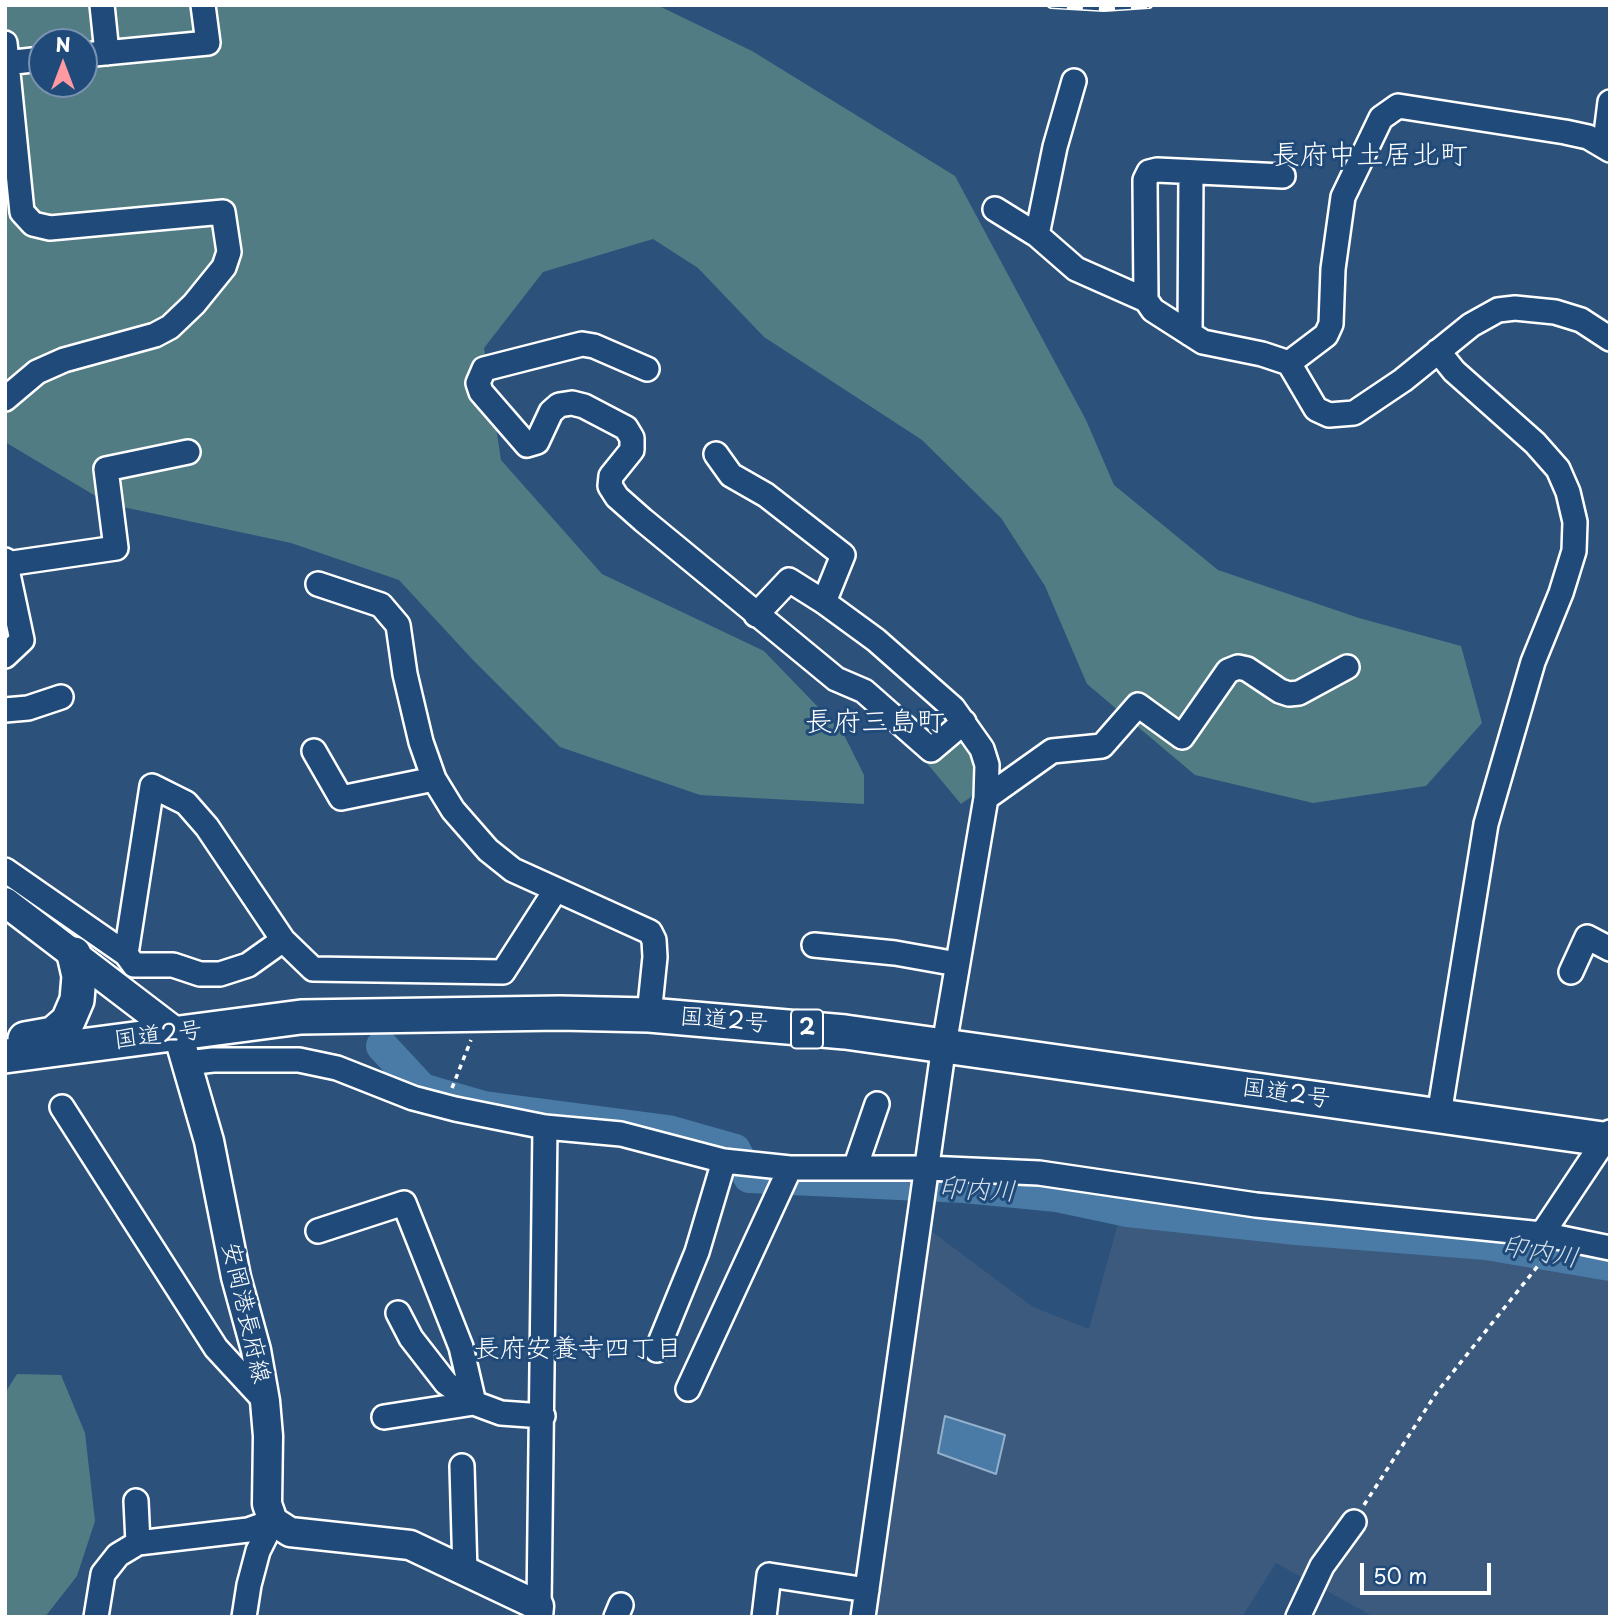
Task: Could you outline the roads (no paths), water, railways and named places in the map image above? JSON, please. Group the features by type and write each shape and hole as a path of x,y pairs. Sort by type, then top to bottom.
{"highway":[{"path":"5,1042 53,1034 68,1021 77,1000 79,976 74,954"},
{"name":"国道2号","path":"5,1056 183,1048 301,1017 561,1013 649,1015 845,1032 1609,1137"}],"main road":[{"path":"5,902 74,954 183,1048"},
{"name":"安岡港長府線","path":"183,1048 209,1141 236,1277 256,1350 268,1436 267,1504 273,1521"},
{"path":"273,1521 290,1532 410,1545 539,1612"}],"street":[{"path":"98,33 102,5"},
{"path":"98,54 208,43 203,5"},
{"path":"5,400 37,372 64,360 155,335 170,327 202,295 224,267 229,252 223,212 50,228 33,225 22,212 6,56 28,58"},
{"path":"1037,235 1055,147 1074,80"},
{"path":"1610,102 1606,134 1610,148"},
{"path":"1289,363 1326,335 1331,324 1333,269 1343,197 1381,118 1398,106 1565,132 1588,137 1610,148"},
{"path":"1146,300 1145,180 1149,172 1157,170 1283,176"},
{"path":"1191,172 1191,334"},
{"path":"995,209 1037,235 1076,270 1146,300 1153,310 1203,342 1262,354 1289,363 1316,409 1329,415 1354,413 1403,380 1471,325 1498,310 1515,308 1555,313 1581,320 1610,339"},
{"path":"647,369 594,346 582,344 484,369 478,383 481,392 527,445 537,442 551,412 559,405 572,403 584,406 626,428 632,439 632,450 611,476 610,486 617,497 836,680 864,691 931,750 964,722"},
{"path":"1438,351 1454,371 1535,443 1558,469 1568,492 1575,522 1574,551 1561,593 1533,662 1486,824 1439,1115"},
{"path":"5,656 22,640 6,562 116,548 106,469 188,452"},
{"path":"716,454 731,475 766,495 843,555 824,602"},
{"path":"756,615 789,580 824,602 876,640 923,680 964,722 982,749 987,765 986,798 944,1045 863,1617"},
{"path":"318,584 381,605 398,625 405,674 421,742 434,779 453,810 488,850 513,870 650,932 654,940 655,957 649,1015"},
{"path":"986,798 1052,751 1102,746 1138,705 1182,737 1228,671 1238,667 1247,669 1289,694 1299,693 1347,667"},
{"path":"5,709 28,708 61,697"},
{"path":"314,751 341,798 434,779"},
{"path":"126,954 152,786 186,803 206,827 278,944 313,969 503,972 555,891"},
{"path":"5,870 126,954 134,965 173,965 200,974 220,974 248,965 278,944"},
{"path":"1571,972 1587,937 1610,949"},
{"path":"814,945 895,953 957,964"},
{"path":"183,1048 213,1060 299,1060 337,1068 424,1101 545,1127 621,1134 786,1176 855,1168 925,1176 1039,1173 1256,1205 1542,1234 1610,1248"},
{"path":"855,1168 877,1104"},
{"path":"62,1107 216,1348 265,1401"},
{"path":"539,1612 545,1127"},
{"path":"1542,1234 1609,1137"},
{"path":"657,1350 736,1162"},
{"path":"688,1390 786,1176"},
{"path":"318,1231 404,1203 461,1347 474,1403"},
{"path":"398,1313 411,1338 446,1383 474,1403 500,1413 543,1416"},
{"path":"384,1417 474,1403"},
{"path":"462,1466 466,1573"},
{"path":"136,1501 138,1543"},
{"path":"96,1617 103,1574 118,1555 138,1543 248,1530 273,1521"},
{"path":"244,1617 258,1551 273,1521"},
{"path":"1297,1617 1322,1566 1354,1522"},
{"path":"764,1617 769,1576 867,1590"}],"waterway":[{"name":"印内川","path":"382,1046 422,1089 484,1107 668,1131 735,1150 749,1177 964,1187 1057,1196 1128,1211 1296,1229 1486,1244 1610,1265"}],"railway":[{"path":"1051,5 1104,8 1149,5"}],"district":[{"name":"長府中土居北町","path":"1370,156"},
{"name":"長府三島町","path":"875,723"},
{"name":"長府安養寺四丁目","path":"578,1350"}]}
